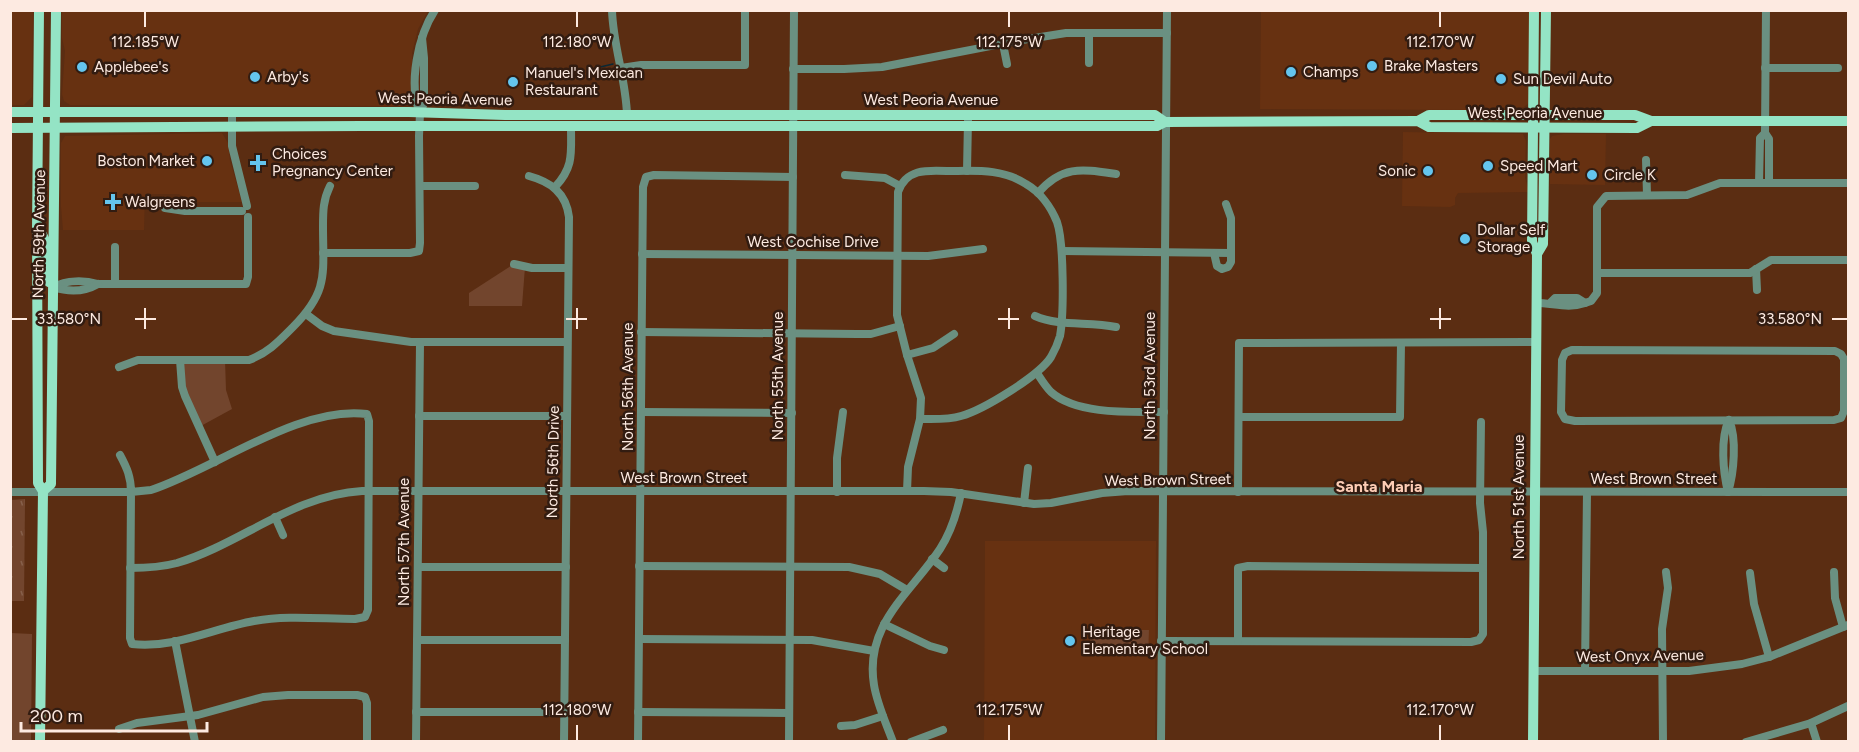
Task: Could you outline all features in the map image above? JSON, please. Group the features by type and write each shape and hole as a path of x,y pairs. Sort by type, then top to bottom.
{"main road":[{"name":"North 59th Avenue","path":"39,10 38,483 43,491 40,741"},
{"name":"North 59th Avenue","path":"43,491 51,484 56,10"},
{"name":"North 51st Avenue","path":"1534,10 1539,116"},
{"name":"North 51st Avenue","path":"1533,741 1537,254 1532,242 1546,10"},
{"name":"West Peoria Avenue","path":"10,112 627,115 1157,126 1166,122 1418,122 1428,127 1637,128 1651,121"},
{"name":"West Peoria Avenue","path":"1418,122 1429,115 1635,115 1651,121 1765,127 1848,121"},
{"name":"West Peoria Avenue","path":"10,128 571,127 793,120"},
{"path":"37,229 44,239 47,275 54,287"}],"street":[{"path":"323,253 410,253 419,251 420,113 424,103 422,38 435,10"},
{"path":"612,10 614,34 626,89 627,115"},
{"path":"621,68 640,65 745,65 745,10"},
{"name":"North 55th Avenue","path":"789,741 794,10"},
{"name":"North 53rd Avenue","path":"1161,741 1167,10"},
{"path":"1766,10 1765,127 1769,139 1769,183"},
{"path":"1089,33 1089,63"},
{"path":"793,69 864,69 925,64 1048,35 1167,33"},
{"path":"1003,44 1007,64"},
{"path":"1765,68 1838,68"},
{"path":"54,287 62,290 84,290 98,284 246,284 248,278 246,211 243,184 233,154 232,112"},
{"path":"967,171 968,121"},
{"path":"529,176 555,187 570,164 571,127"},
{"path":"1760,183 1760,138 1765,127"},
{"path":"1646,160 1647,195"},
{"path":"1038,193 1054,177 1074,170 1116,174"},
{"path":"907,491 908,467 920,419 921,398 897,315 897,206 900,186 907,177 924,171 998,172 1024,182 1038,193 1053,212 1058,225 1062,251 1062,323 1058,344 1053,354 1037,373 963,416 946,419 920,419"},
{"name":"North 56th Avenue","path":"638,741 643,187 646,177 654,175 793,177"},
{"path":"845,175 885,178 900,186"},
{"path":"1536,303 1578,306 1595,298 1597,293 1597,207 1606,196 1687,195 1720,183 1848,183"},
{"path":"119,367 138,360 240,361 258,357 273,347 306,314 316,300 322,283 323,207 330,186"},
{"path":"420,186 475,186"},
{"name":"North 56th Drive","path":"555,187 564,199 568,211 564,741"},
{"path":"1214,253 1217,266 1222,269 1228,267 1231,262 1231,218 1226,204"},
{"path":"165,208 185,211 246,211"},
{"path":"114,284 115,247"},
{"name":"West Cochise Drive","path":"642,254 928,256 983,249"},
{"path":"1062,251 1231,253"},
{"path":"1597,273 1750,273 1771,260 1848,260"},
{"path":"514,264 532,268 568,268"},
{"path":"1756,269 1757,290"},
{"path":"306,314 322,326 334,331 420,343 567,342"},
{"path":"1035,316 1062,323 1091,323 1116,327"},
{"path":"641,332 870,334 900,326"},
{"path":"907,355 933,348 954,334"},
{"path":"1238,492 1239,343 1536,342"},
{"name":"North 57th Avenue","path":"416,741 420,343"},
{"path":"1239,417 1400,417 1401,343"},
{"path":"1572,350 1835,351 1844,359 1844,411 1841,418 1834,420 1729,420 1575,421 1565,419 1561,412 1562,360 1565,353 1572,350"},
{"path":"180,360 185,396 215,462"},
{"path":"1037,373 1050,391 1070,403 1115,412 1164,412"},
{"path":"641,412 792,413"},
{"path":"837,492 838,446 843,412"},
{"path":"10,492 43,491 131,492 142,492 162,487 302,422 337,414 367,414 369,421 368,610 365,617 355,619 269,618 175,641 148,645 132,644 130,638 131,492 129,472 120,455"},
{"path":"419,416 567,416"},
{"path":"1728,492 1732,479 1733,430 1729,420"},
{"path":"1161,641 1471,642 1479,640 1483,634 1481,422"},
{"path":"1024,503 1028,468"},
{"name":"West Brown Street","path":"130,568 164,566 178,562 308,502 343,492 907,491 961,493 1024,503 1051,503 1115,492 1848,492"},
{"path":"1585,671 1587,492"},
{"path":"893,741 874,686 874,651 884,624 946,539 961,493"},
{"path":"275,518 283,535"},
{"path":"932,559 944,568"},
{"path":"639,566 849,567 880,574 907,590"},
{"path":"1238,642 1238,568 1248,566 1483,568"},
{"path":"418,567 566,567"},
{"path":"1663,741 1662,629 1668,588 1666,572"},
{"path":"1834,572 1835,598 1846,626"},
{"path":"1750,573 1754,604 1769,657"},
{"path":"884,624 930,646 944,650"},
{"name":"West Onyx Avenue","path":"1533,671 1714,669 1769,657 1846,626"},
{"path":"639,639 790,640 827,642 874,651"},
{"path":"417,640 565,640"},
{"path":"175,641 195,741"},
{"path":"119,729 137,723 190,716 276,695 357,695 365,697 367,703 367,741"},
{"path":"1746,741 1811,723 1848,706"},
{"path":"416,712 564,712"},
{"path":"638,712 789,713"},
{"path":"841,726 855,725 883,716"},
{"path":"1811,723 1817,741"},
{"path":"911,741 943,730"}],"shaded area":[{"path":"10,11 33,11 32,97 24,105 11,105"},
{"path":"62,11 428,11 418,29 412,53 412,102 406,106 70,105 64,101 62,94 65,51 62,38"},
{"path":"1261,11 1531,11 1530,102 1524,107 1494,107 1478,110 1260,109"},
{"path":"1403,132 1523,134 1526,141 1525,178 1529,192 1458,193 1455,205 1450,207 1402,206"},
{"path":"222,133 228,143 230,161 242,202 193,202 179,194 145,194 144,230 63,230 61,143 65,136"},
{"path":"1606,134 1605,185 1550,184 1550,139 1552,136"},
{"name":"Heritage Elementary School","path":"985,541 1156,541 1155,741 984,742"}],"green space":[{"path":"514,264 525,267 522,306 469,306 469,293"},
{"path":"180,360 225,360 226,390 232,409 199,427 185,396"},
{"path":"25,499 24,601 11,601 11,500"},
{"path":"1090,630 1149,630 1148,656 1090,656"},
{"path":"11,633 32,634 31,741 11,741"}],"waterway":[{"path":"596,68 613,64"}],"place":[{"name":"Brake Masters","path":"1372,66"},
{"name":"Applebee's","path":"82,67"},
{"name":"Champs","path":"1291,72"},
{"name":"Arby's","path":"255,77"},
{"name":"Sun Devil Auto","path":"1501,79"},
{"name":"Manuel's Mexican Restaurant","path":"513,82"},
{"name":"Boston Market","path":"207,161"},
{"name":"Choices Pregnancy Center","path":"258,163"},
{"name":"Speed Mart","path":"1488,166"},
{"name":"Sonic","path":"1428,171"},
{"name":"Circle K","path":"1592,175"},
{"name":"Walgreens","path":"113,202"},
{"name":"Dollar Self Storage","path":"1465,239"},
{"name":"Heritage Elementary School","path":"1070,641"}],"district":[{"name":"Santa Maria","path":"1379,486"}]}
